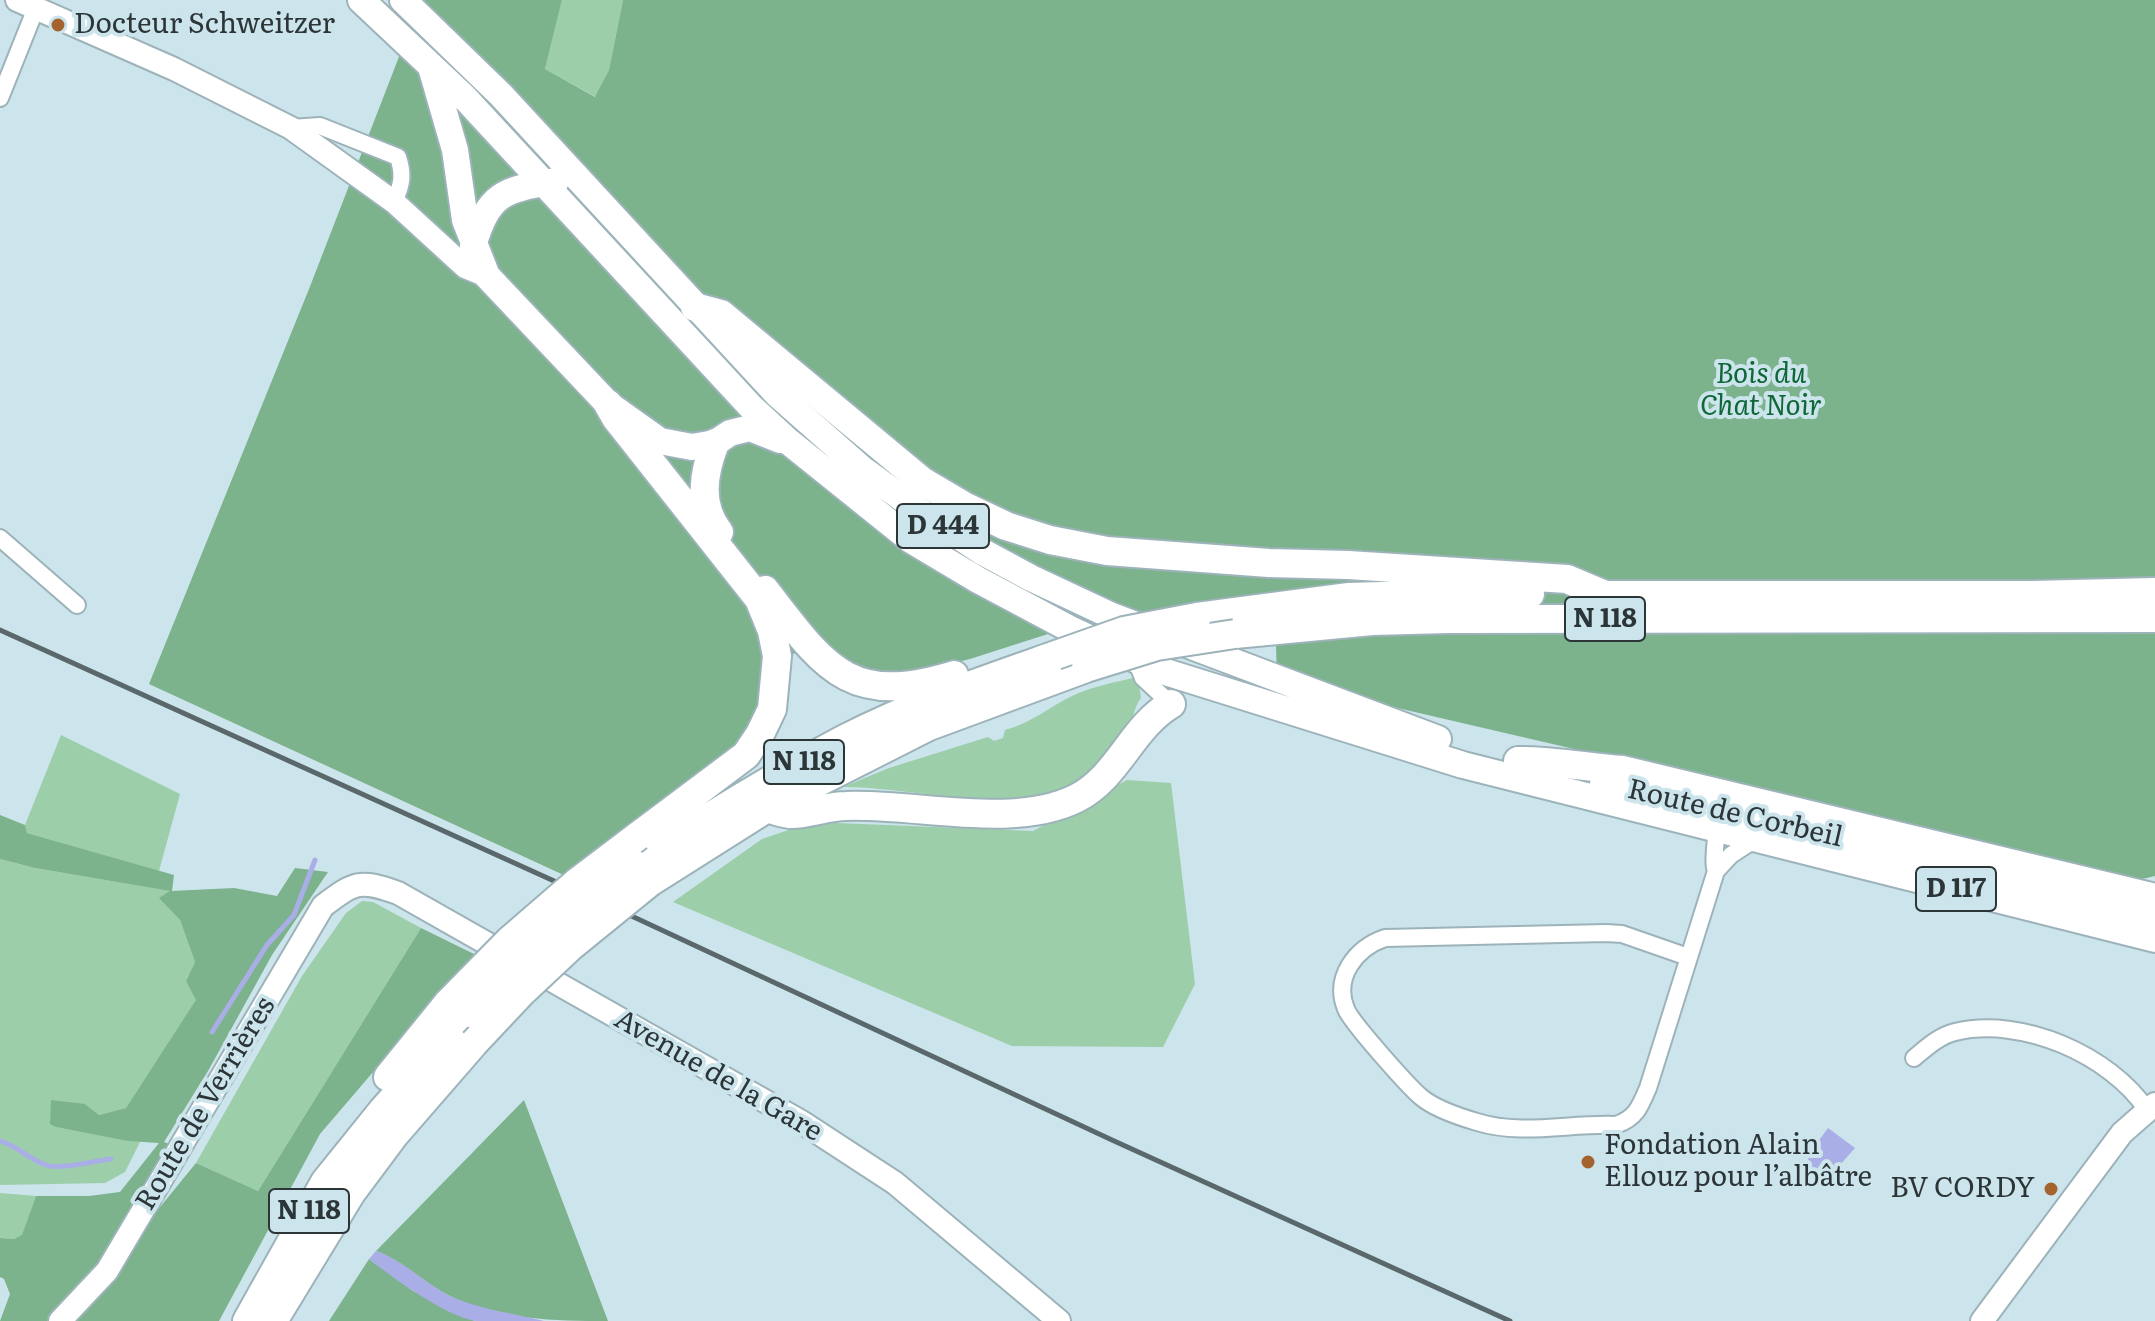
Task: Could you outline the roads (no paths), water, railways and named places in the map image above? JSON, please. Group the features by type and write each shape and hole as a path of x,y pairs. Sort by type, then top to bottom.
{"highway":[{"path":"695,307 721,314 922,481 966,507 1035,536 1107,551 1567,579 1605,595"},
{"path":"459,1008 510,940 576,883 746,755 772,709 777,656 772,631 759,599 608,404"},
{"path":"715,443 704,476 704,495 710,520 824,663 853,679 885,687 914,686 964,672 985,679"},
{"name":"N 118","path":"247,1321 325,1182 383,1110 386,1081 459,1008 521,959 643,874 720,810 847,738 985,679 1124,631 1197,617 1349,597 2155,592"},
{"name":"N 118","path":"273,1321 351,1193 395,1134 522,992 643,874 929,726 1086,668 1157,646 1235,634 1372,621 2155,618"},
{"path":"767,808 792,814 844,806 999,814 1033,812 1077,798 1095,786 1125,755 1149,719 1171,704"},
{"path":"1518,761 1537,760 1623,770 2155,898"}],"main road":[{"name":"D 444","path":"361,0 429,64 544,183 751,407 789,442 911,540 978,580 1156,669 1463,765"},
{"name":"D 444","path":"403,0 476,69 777,394 828,440 917,509 981,551 1112,616 1321,696"},
{"path":"429,64 448,121 465,220 487,276 608,404 660,441 692,447 715,443 730,433 750,428 789,442"},
{"path":"473,246 487,208 502,194 521,187 577,178"},
{"name":"Route de Corbeil","path":"1321,696 1420,734 1518,761 1534,770 1580,781 1676,796 1759,828 2155,939"},
{"path":"1171,704 1195,700 1232,706 1254,701"},
{"name":"Route de Corbeil","path":"1463,765 1716,828 1759,828 2155,918"}],"street":[{"path":"0,98 27,4 174,69 291,128 394,202 465,267 487,276"},
{"path":"291,128 320,126 398,157 403,171 402,186 394,202"},
{"path":"0,538 77,605"},
{"path":"1136,660 1143,678 1171,704"},
{"path":"1716,828 1717,852 1713,864 1716,871"},
{"path":"1688,957 1622,934 1385,938 1358,952 1348,969 1342,998 1346,1012 1422,1098 1440,1107 1502,1128 1616,1125 1627,1121 1637,1113 1688,957 1716,871 1759,828"},
{"name":"Avenue de la Gare","path":"348,887 369,883 398,893 800,1121 895,1183 1059,1321"},
{"name":"Route de Verrières","path":"60,1321 107,1271 323,906 348,887"},
{"path":"1914,1058 1934,1041 1955,1032 2007,1030 2034,1035 2086,1055 2151,1107 2122,1133 1982,1321"}],"water":[{"path":"1828,1128 1855,1148 1826,1181 1814,1179 1808,1175 1806,1168 1812,1151"},
{"path":"376,1251 452,1297 544,1321 476,1321 463,1318 420,1295 379,1267 369,1259"}],"waterway":[{"path":"212,1032 267,945 294,915 315,860"},
{"path":"0,1141 52,1166 111,1159"}],"railway":[{"path":"0,630 638,919 1510,1321"}],"place":[{"name":"Docteur Schweitzer","path":"58,25"},
{"name":"Fondation Alain Ellouz pour l’albâtre","path":"1588,1162"},
{"name":"BV CORDY","path":"2051,1189"}],"park label":[{"name":"Bois du Chat Noir","path":"1761,391"}]}
